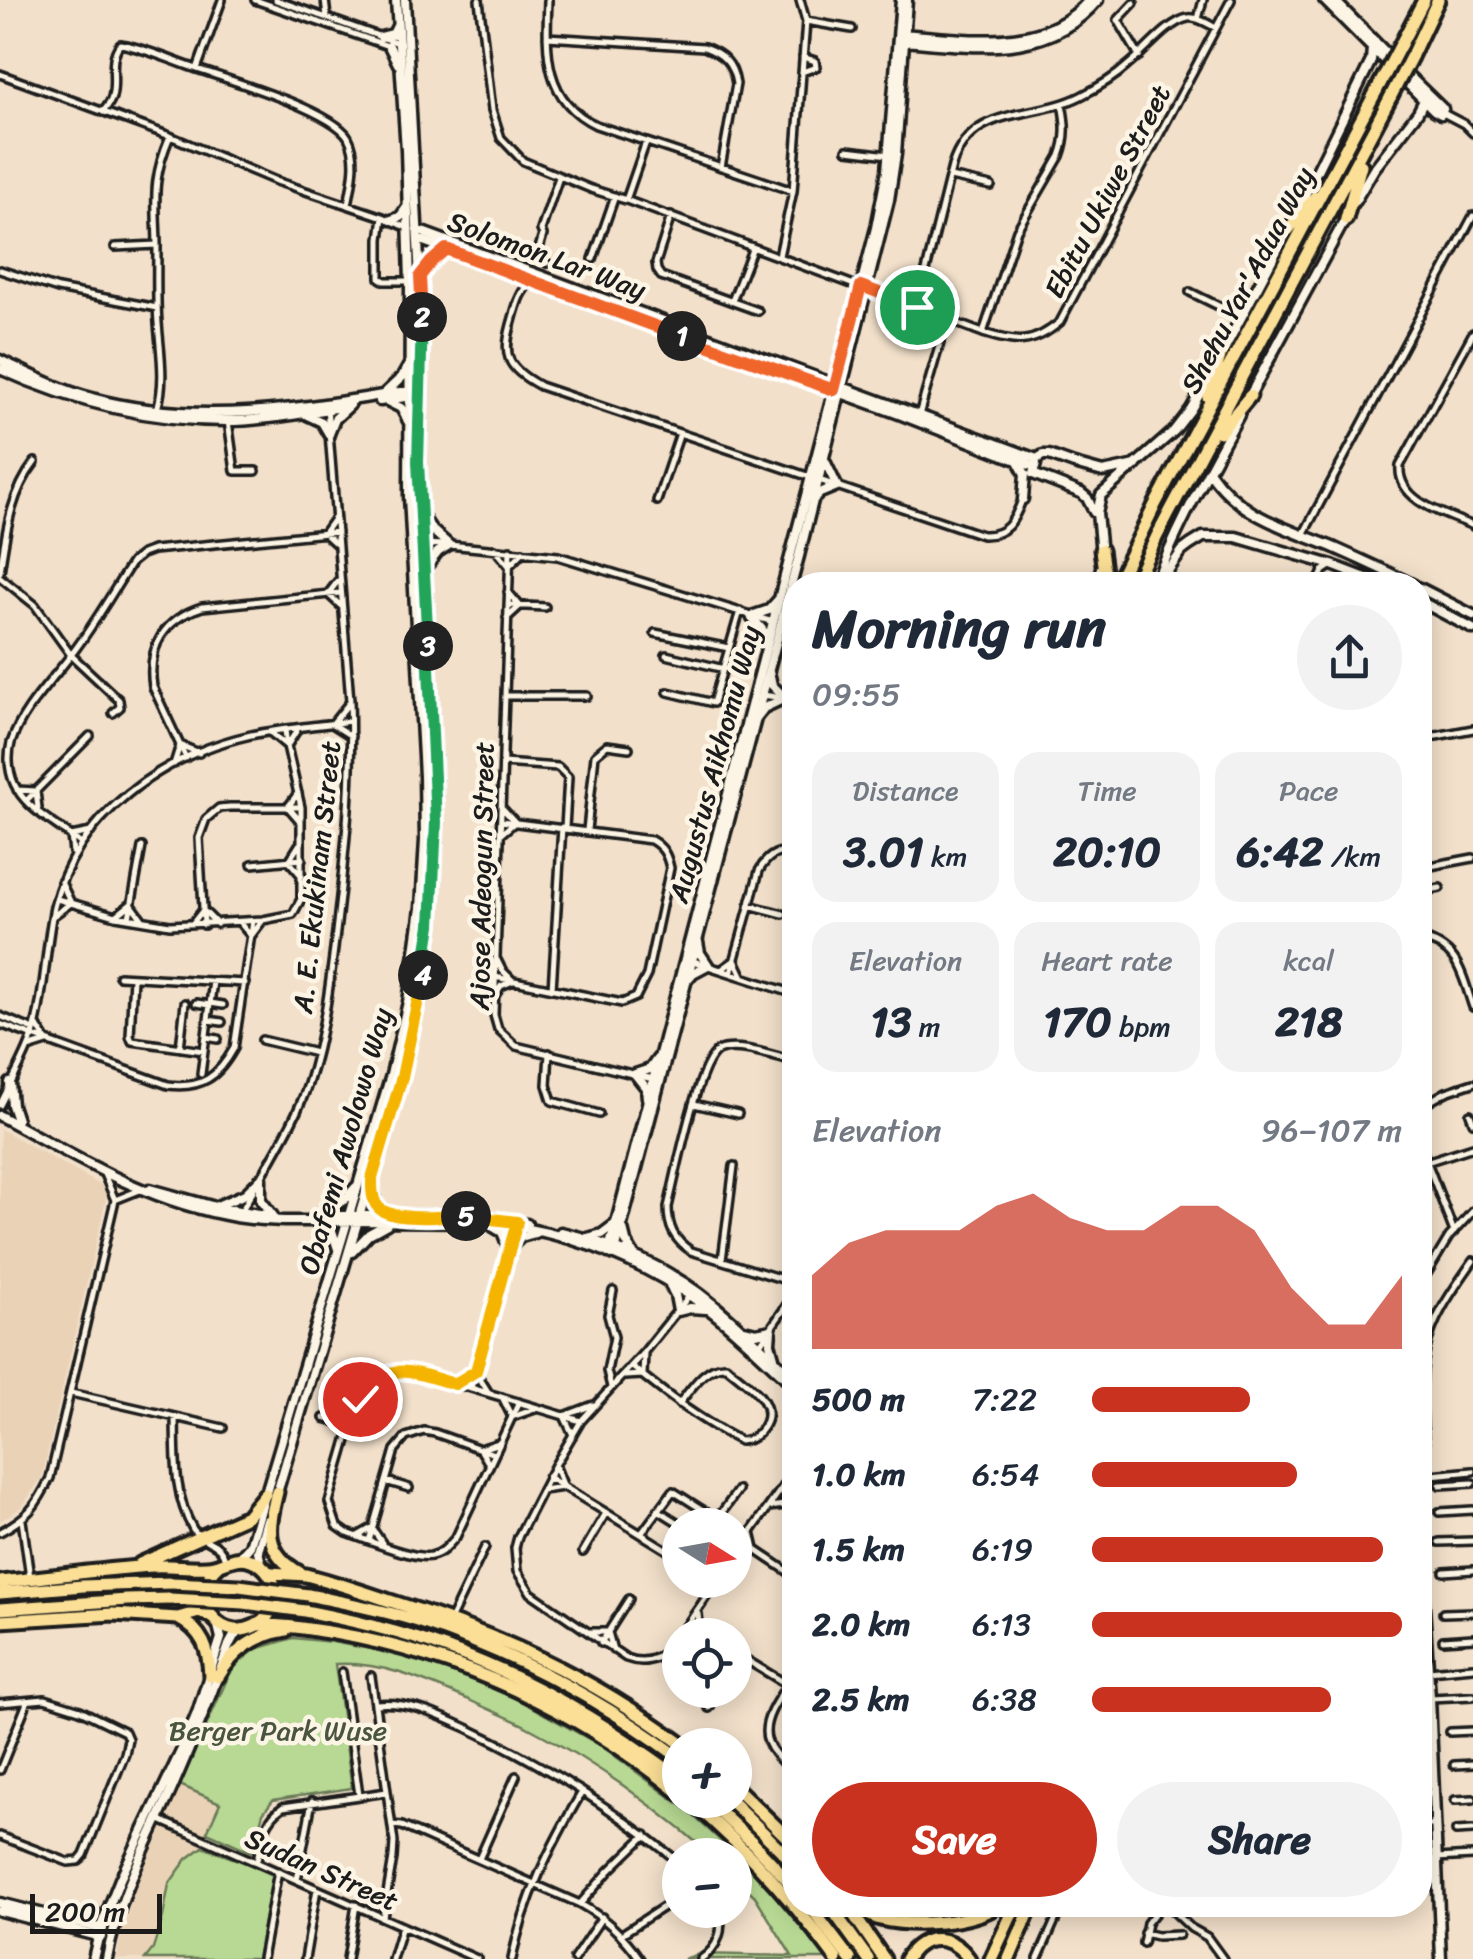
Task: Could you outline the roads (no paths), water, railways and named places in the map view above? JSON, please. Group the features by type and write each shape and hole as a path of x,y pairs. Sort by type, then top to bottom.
{"highway":[{"name":"Shehu Yar'Adua Way","path":"1122,572 1154,505 1424,0"},
{"name":"Shehu Yar'Adua Way","path":"1140,572 1380,118 1438,0"},
{"path":"1346,219 1366,150 1380,118"},
{"path":"1288,230 1341,156"},
{"path":"1192,436 1222,354"},
{"path":"1201,455 1250,396"},
{"path":"1101,550 1104,572"},
{"path":"123,1569 248,1516 271,1493"},
{"path":"271,1493 272,1543 282,1561 304,1575"},
{"path":"0,1582 170,1565 206,1567 246,1558 265,1569 304,1575 506,1641 586,1681 662,1730"},
{"path":"215,1620 207,1609 204,1589 207,1579 227,1561"},
{"path":"258,1625 275,1601 275,1590 265,1569"},
{"path":"0,1594 171,1583 308,1595 420,1622 483,1645 534,1667 662,1746"},
{"path":"0,1610 170,1599 305,1611 382,1628 505,1672 576,1708 662,1765"},
{"path":"0,1621 113,1614 178,1618 198,1612 225,1627 305,1628 414,1650 521,1692 603,1738 662,1780"},
{"path":"178,1618 193,1627 203,1640 214,1676"},
{"path":"214,1676 252,1641 282,1630 305,1628"},
{"path":"506,1641 534,1667"},
{"path":"521,1692 576,1708"},
{"path":"752,1803 781,1830"},
{"path":"752,1812 781,1830"},
{"path":"708,1818 754,1860"},
{"path":"722,1818 782,1893"},
{"path":"725,1818 782,1875"},
{"path":"750,1818 782,1851"},
{"path":"802,1917 836,1959"},
{"path":"818,1917 850,1959"},
{"path":"838,1917 868,1959"},
{"path":"856,1917 884,1959"},
{"path":"876,1917 918,1922 976,1917"},
{"path":"991,1959 1010,1917"},
{"path":"1009,1959 1027,1917"},
{"path":"1018,1959 1024,1926"},
{"path":"818,1936 824,1959"},
{"path":"906,1959 922,1942 934,1939 955,1944 969,1959"}],"street":[{"path":"197,70 222,0"},
{"path":"255,0 381,37 404,48"},
{"path":"276,0 389,46 404,48"},
{"path":"325,0 328,22"},
{"name":"Obafemi Awolowo Way","path":"227,1561 247,1552 250,1546 347,1260 407,1055 431,925 436,822 418,462 420,276 408,207 404,48 396,0"},
{"name":"Obafemi Awolowo Way","path":"265,1569 258,1552 271,1493 404,1020 423,885 424,776 408,484 413,234 404,0"},
{"name":"Ebitu Ukiwe Street","path":"479,0 497,129 523,161 983,333 1022,341 1042,337 1060,322 1231,0"},
{"path":"548,0 548,62 552,78 574,113 596,126 793,191"},
{"path":"780,256 793,191 806,21 800,0"},
{"path":"864,287 893,177 904,0"},
{"path":"901,37 1017,39 1055,26 1089,0"},
{"path":"901,37 985,47 1018,46 1058,32 1098,0"},
{"path":"1198,19 1202,0"},
{"path":"1324,0 1374,55 1424,101 1473,133"},
{"path":"1334,0 1443,108 1418,112"},
{"path":"1134,3 1118,20 1138,56"},
{"path":"917,307 956,154 966,138 978,128 1005,117 1077,98 1101,84 1184,18 1198,19 1216,28"},
{"path":"806,21 852,29"},
{"path":"381,37 392,34 398,22"},
{"path":"864,287 888,155 901,37"},
{"path":"547,38 704,47 721,53 734,72 736,84 721,168"},
{"path":"103,112 113,95 113,59 120,44 269,94 328,120 349,139 355,172 348,205"},
{"path":"389,46 402,78"},
{"path":"1374,55 1390,56"},
{"path":"1100,572 1098,506 1102,495 1165,440 1200,394 1288,230 1374,55"},
{"path":"802,72 816,66 816,61 803,57"},
{"path":"0,74 170,136 276,181 387,218 413,234"},
{"path":"1163,572 1209,471 1346,219 1374,169 1424,101 1421,88"},
{"path":"983,333 1017,230 1064,145 1066,120 1062,103"},
{"path":"157,409 162,374 154,202 156,177 170,136"},
{"path":"626,200 646,142"},
{"path":"846,150 888,155"},
{"path":"547,263 537,255 541,230 560,177"},
{"path":"950,177 991,186"},
{"path":"593,258 614,196"},
{"path":"387,218 400,216 408,207"},
{"path":"671,216 656,263 661,276 758,311"},
{"path":"1303,535 1473,216"},
{"path":"387,218 380,239 380,278 410,281"},
{"name":"Solomon Lar Way","path":"413,234 515,276 816,381"},
{"name":"Solomon Lar Way","path":"413,234 1034,464"},
{"path":"116,247 156,246"},
{"path":"732,302 753,247"},
{"path":"420,276 446,249"},
{"path":"0,270 58,290 157,308"},
{"path":"515,276 522,290 506,343 510,361 522,376 540,386 982,535 1000,533 1010,526 1034,464"},
{"path":"522,290 532,282"},
{"name":"Augustus Aikhomu Way","path":"792,572 864,287"},
{"path":"1190,292 1242,317"},
{"path":"919,415 947,320"},
{"path":"1473,334 1400,466 1399,476 1408,492 1420,502 1473,526"},
{"path":"0,360 77,396 184,413 228,414 350,405 382,398 402,377 412,359"},
{"path":"0,369 105,407 154,416 228,421 421,392"},
{"path":"829,411 816,381 842,372 857,396 840,412 831,429"},
{"name":"Augustus Aikhomu Way","path":"788,572 838,389"},
{"name":"Solomon Lar Way","path":"857,396 919,415 1034,464 1050,480 1088,498 1098,525"},
{"path":"382,398 400,408 408,423"},
{"path":"328,434 350,405"},
{"name":"A. E. Ekukinam Street","path":"239,1214 301,1104 316,1054 339,905 352,737 327,406"},
{"path":"300,413 322,422 328,434"},
{"path":"228,421 234,471 256,472"},
{"path":"657,501 680,433"},
{"name":"Solomon Lar Way","path":"1034,464 1042,455 1049,454 1103,472 1136,464"},
{"path":"824,457 837,486"},
{"path":"1017,459 1025,474 1023,499"},
{"path":"34,462 16,494 0,574 35,605 71,655 118,700 120,707 114,713"},
{"path":"1209,471 1225,493 1258,518 1386,572"},
{"path":"813,500 824,490 837,486"},
{"path":"421,514 450,545"},
{"path":"324,533 335,516"},
{"path":"81,844 38,812 17,790 9,764 12,742 24,717 71,655 132,562 153,550 336,532"},
{"path":"324,533 338,545"},
{"path":"1169,561 1203,538 1236,537 1344,572"},
{"path":"412,544 558,556 777,624"},
{"path":"424,570 438,552 450,545"},
{"path":"495,549 510,566 523,552"},
{"name":"Ajose Adeogun Street","path":"510,550 494,1015 498,1029 516,1046 657,1079"},
{"path":"1322,572 1325,566"},
{"path":"328,594 340,579"},
{"path":"186,758 153,687 151,674 155,649 171,624 184,613 202,607 341,592"},
{"path":"508,592 520,606"},
{"name":"Augustus Aikhomu Way","path":"612,1250 657,1079 660,1054 768,668 782,593"},
{"path":"328,594 342,606"},
{"path":"1432,594 1473,615"},
{"path":"752,616 769,610 781,596"},
{"path":"508,605 544,607"},
{"path":"507,618 520,606"},
{"name":"Augustus Aikhomu Way","path":"619,1222 686,983 688,959 698,938 753,724 767,649 782,607"},
{"path":"1432,608 1473,628"},
{"path":"668,692 713,703 740,612"},
{"path":"752,616 765,633 767,649"},
{"path":"655,633 729,648"},
{"path":"666,655 724,669"},
{"path":"768,668 772,685 782,696"},
{"path":"758,694 782,698"},
{"path":"504,696 587,696"},
{"path":"753,724 764,708 782,699"},
{"path":"332,724 350,701"},
{"path":"0,1110 34,1030 61,882 73,856 91,832 137,786 186,758 244,737 351,721"},
{"path":"332,724 352,737"},
{"path":"287,746 298,728"},
{"path":"1432,737 1473,729"},
{"path":"57,899 144,922 192,925 262,920 288,916 297,910 302,877 301,807 285,730"},
{"path":"270,732 287,746"},
{"path":"26,801 90,736"},
{"path":"587,830 595,755 607,744 629,748"},
{"path":"180,745 199,753"},
{"path":"174,764 180,745"},
{"path":"503,763 558,767 568,777 552,989"},
{"path":"17,790 36,791"},
{"path":"36,791 38,812"},
{"path":"288,807 298,793"},
{"path":"204,924 198,838 206,818 218,808 230,806 301,807"},
{"path":"501,806 514,822"},
{"path":"288,807 301,822"},
{"path":"495,977 622,1003 636,997 646,975 670,868 662,846 651,840 501,821"},
{"path":"500,835 514,822"},
{"path":"551,826 561,840"},
{"path":"71,836 91,832"},
{"path":"71,836 73,856"},
{"path":"289,861 301,842"},
{"path":"128,918 142,847"},
{"path":"731,973 763,863 782,851"},
{"path":"1432,866 1473,858"},
{"path":"252,864 302,860"},
{"path":"289,861 302,877"},
{"path":"61,882 71,903"},
{"path":"1432,890 1440,888"},
{"path":"752,896 759,908"},
{"path":"53,916 71,903"},
{"path":"116,916 131,904"},
{"path":"131,904 144,922"},
{"path":"749,905 782,914"},
{"path":"746,915 759,908"},
{"path":"203,910 217,924"},
{"path":"192,925 203,910"},
{"path":"0,1016 34,1030 47,1042 168,1085 194,1086 225,1066 234,1048 253,920"},
{"path":"251,936 262,920"},
{"path":"239,922 251,936"},
{"path":"698,938 698,948 708,966"},
{"path":"1432,941 1453,956 1471,993 1473,1007"},
{"path":"495,956 513,981"},
{"path":"688,959 782,990"},
{"path":"721,970 734,960"},
{"path":"734,960 743,977"},
{"path":"686,983 693,972 708,966"},
{"path":"119,976 245,983"},
{"path":"133,976 132,1042 204,1051"},
{"path":"552,978 566,992"},
{"path":"543,987 552,978"},
{"path":"201,1074 213,981"},
{"path":"494,996 501,986 513,981"},
{"path":"180,1048 185,1002"},
{"path":"196,1003 223,1005"},
{"path":"208,1020 222,1022"},
{"path":"0,1024 34,1030 47,1042"},
{"path":"206,1037 218,1039"},
{"path":"262,1040 316,1054"},
{"path":"28,1048 47,1042"},
{"path":"782,1058 739,1048 727,1048 710,1057 696,1094 668,1207 672,1232 691,1251 782,1279"},
{"path":"549,1054 547,1078 552,1100 599,1114"},
{"path":"648,1102 646,1088 635,1074 650,1068 660,1054"},
{"path":"1432,1100 1473,1083"},
{"path":"0,1092 10,1084"},
{"path":"10,1084 18,1120"},
{"path":"696,1094 704,1106"},
{"path":"694,1104 738,1114"},
{"path":"691,1114 704,1106"},
{"path":"0,1110 133,1182 261,1220 360,1218 517,1224 635,1257 677,1278 710,1310 782,1367"},
{"path":"0,1110 104,1174 176,1204 239,1214 317,1219 332,1231 338,1252"},
{"path":"1470,1114 1473,1122"},
{"path":"1432,1160 1473,1146"},
{"path":"722,1260 734,1166"},
{"path":"0,1532 22,1520 42,1496 50,1478 115,1200 104,1174"},
{"path":"1432,1177 1454,1232"},
{"path":"213,1207 245,1194 261,1178"},
{"path":"261,1178 260,1196 273,1216"},
{"path":"372,1178 377,1205 394,1219"},
{"path":"317,1219 359,1184"},
{"path":"115,1200 140,1190"},
{"path":"1432,1266 1473,1211"},
{"path":"347,1260 368,1234 394,1219 477,1217 584,1238 692,1293 741,1328 782,1373"},
{"path":"584,1238 602,1234 619,1222 635,1257"},
{"path":"487,1224 502,1232 509,1249"},
{"path":"471,1388 517,1224"},
{"path":"509,1249 521,1237 544,1232"},
{"path":"712,1257 723,1249"},
{"path":"723,1249 732,1264"},
{"path":"1432,1333 1444,1304 1473,1261"},
{"path":"668,1282 678,1312"},
{"path":"611,1386 607,1371 614,1337 608,1315 613,1291"},
{"path":"662,1655 638,1662 601,1643 531,1592 514,1559 518,1537 581,1422 692,1293"},
{"path":"678,1312 710,1310"},
{"path":"757,1347 782,1313"},
{"path":"741,1328 771,1330"},
{"path":"771,1330 771,1349 779,1364"},
{"path":"642,1375 644,1352"},
{"path":"631,1366 678,1404 702,1421 740,1441 754,1438 770,1412 765,1401 722,1365 706,1372 678,1404"},
{"path":"520,1402 448,1547 426,1557 369,1541 337,1526 329,1502 351,1426 364,1392 391,1371 408,1371 520,1402 581,1422"},
{"path":"455,1384 476,1371"},
{"path":"476,1371 489,1393"},
{"path":"622,1376 642,1375"},
{"path":"71,1393 223,1428"},
{"path":"502,1397 512,1417"},
{"path":"564,1416 596,1404"},
{"path":"512,1417 538,1408"},
{"path":"564,1416 573,1435"},
{"path":"175,1417 178,1494 193,1529 200,1538 221,1548 227,1561"},
{"path":"324,1418 351,1426"},
{"path":"369,1541 400,1441 414,1432 434,1433 494,1454"},
{"path":"480,1449 499,1443"},
{"path":"480,1449 489,1464"},
{"path":"555,1464 564,1487"},
{"path":"1432,1474 1473,1471"},
{"path":"548,1477 662,1547"},
{"path":"386,1482 409,1488"},
{"path":"1440,1485 1473,1482"},
{"path":"542,1490 564,1487"},
{"path":"752,1531 782,1489"},
{"path":"725,1508 738,1490"},
{"path":"641,1534 672,1491 696,1508"},
{"path":"778,1494 782,1497"},
{"path":"769,1507 782,1506"},
{"path":"658,1510 662,1512"},
{"path":"1439,1512 1473,1510"},
{"path":"583,1552 606,1513"},
{"path":"22,1520 31,1579"},
{"path":"357,1536 372,1528"},
{"path":"372,1528 384,1545"},
{"path":"752,1536 755,1549"},
{"path":"1440,1542 1473,1540"},
{"path":"450,1620 485,1547"},
{"path":"752,1547 782,1568"},
{"path":"1444,1572 1473,1570"},
{"path":"693,1618 706,1598"},
{"path":"601,1643 629,1599"},
{"path":"697,1611 698,1618"},
{"path":"1443,1613 1473,1612"},
{"path":"92,1959 127,1862 204,1716 222,1638 215,1620"},
{"path":"214,1676 228,1645 243,1630"},
{"path":"585,1632 608,1632"},
{"path":"608,1632 613,1650"},
{"path":"1443,1640 1473,1638"},
{"path":"752,1663 782,1682"},
{"path":"1432,1671 1473,1667"},
{"path":"342,1672 359,1795"},
{"path":"371,1676 394,1858 383,1917"},
{"path":"777,1679 782,1678"},
{"path":"777,1679 781,1696 765,1730 782,1760"},
{"path":"1432,1698 1473,1696"},
{"path":"0,1703 45,1699 80,1710 125,1732 128,1739 80,1861 68,1862 0,1836"},
{"path":"0,1770 28,1702"},
{"path":"375,1704 412,1706 520,1754 583,1792 662,1849"},
{"path":"1450,1732 1473,1731"},
{"path":"1432,1746 1441,1959"},
{"path":"1454,1765 1473,1764"},
{"path":"478,1859 516,1776"},
{"path":"256,1861 266,1823 282,1807 387,1792"},
{"path":"512,1959 534,1883 583,1792"},
{"path":"1455,1800 1473,1799"},
{"path":"297,1880 312,1802"},
{"path":"107,1959 131,1875 154,1817"},
{"name":"Sudan Street","path":"154,1817 478,1959"},
{"path":"392,1825 580,1904 622,1934 640,1959"},
{"path":"1456,1831 1473,1830"},
{"path":"580,1904 646,1836"},
{"path":"1436,1858 1473,1856"},
{"path":"262,1959 278,1871"},
{"path":"1432,1873 1436,1872"},
{"path":"305,1959 317,1889"},
{"path":"0,1903 99,1933"},
{"path":"347,1959 356,1906"},
{"path":"622,1934 662,1908"},
{"path":"0,1911 112,1935"},
{"path":"574,1959 602,1917"},
{"path":"1038,1959 1057,1917"},
{"path":"1143,1943 1152,1917"},
{"path":"1179,1917 1207,1937 1223,1959"},
{"path":"392,1959 402,1926"},
{"path":"701,1959 720,1937 722,1928"},
{"path":"1144,1932 1179,1935"}],"park label":[{"name":"Berger Park Wuse","path":"278,1730"}]}
